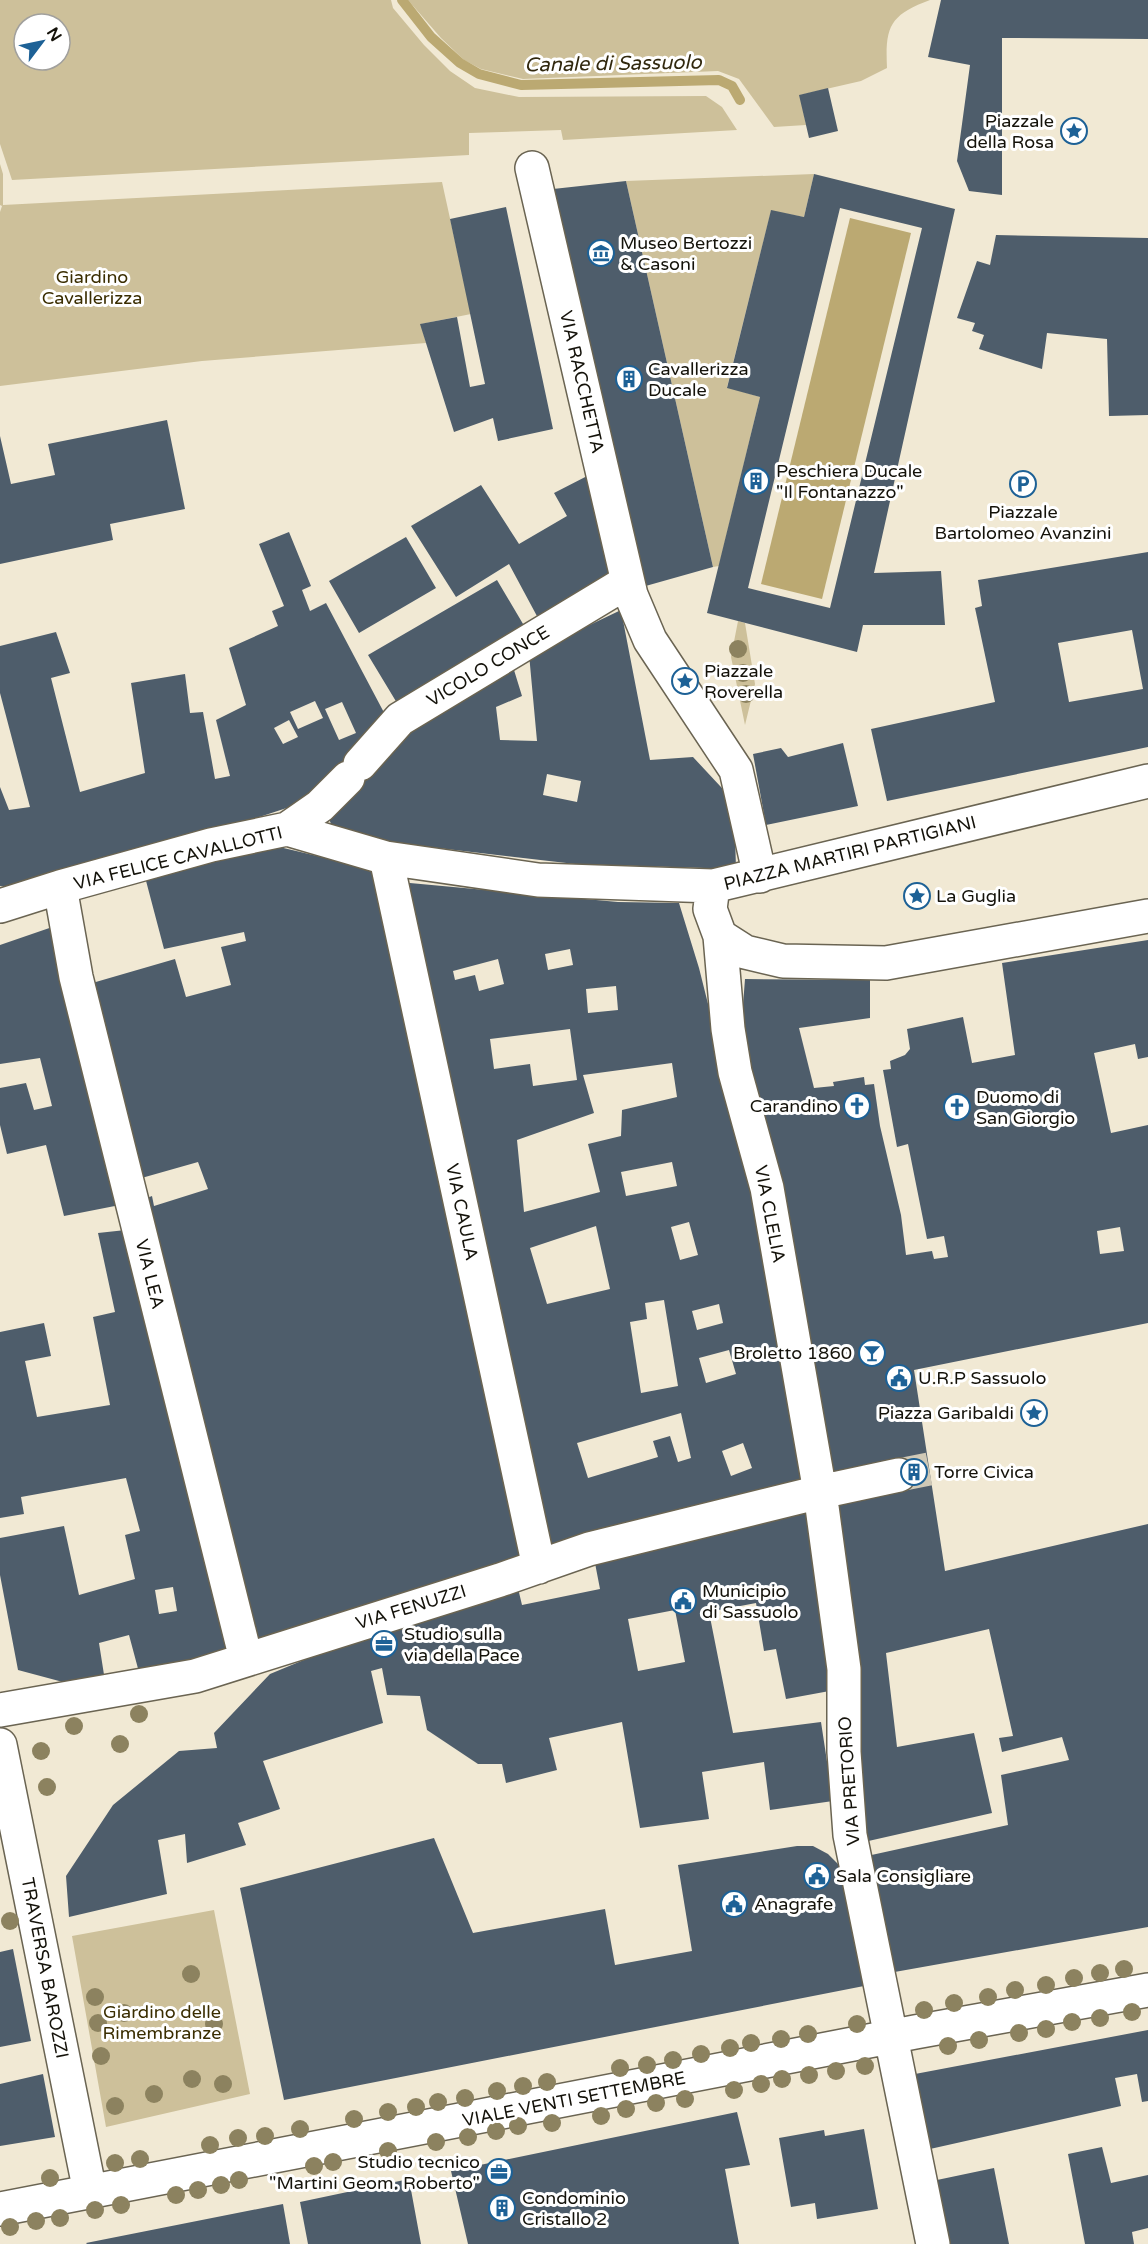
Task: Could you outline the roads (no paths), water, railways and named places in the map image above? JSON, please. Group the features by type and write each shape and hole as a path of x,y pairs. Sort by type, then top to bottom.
{"street":[{"name":"VIA RACCHETTA","path":"532,168 629,589"},
{"name":"VICOLO CONCE","path":"287,829 320,806 400,719 629,589"},
{"path":"629,589 650,640 736,770 757,830 760,876"},
{"name":"PIAZZA MARTIRI PARTIGIANI","path":"720,936 711,909 713,886 1148,782"},
{"name":"VIA FELICE CAVALLOTTI","path":"0,906 211,845 287,829 386,858 538,880 713,886"},
{"name":"VIA CAULA","path":"386,858 539,1567"},
{"name":"VIA LEA","path":"60,887 76,977 246,1659"},
{"path":"720,936 745,952 783,961 886,963 1148,916"},
{"name":"VIA CLELIA","path":"720,936 728,1029 735,1072 767,1188 820,1492"},
{"name":"VIA FENUZZI","path":"0,1710 195,1676 589,1549 820,1492 899,1475"},
{"name":"VIA PRETORIO","path":"820,1492 844,1669 844,1752 850,1835 933,2244"},
{"name":"TRAVERSA BAROZZI","path":"0,1745 90,2192"},
{"name":"VIALE VENTI SETTEMBRE","path":"0,2209 890,2037 1148,1990"}],"waterway":[{"name":"Canale di Sassuolo","path":"402,0 431,37 460,63 479,74 521,85 719,80 732,86 740,100"}],"tunnel":[{"path":"899,1475 929,1469"}],"place":[{"name":"Piazzale della Rosa","path":"1074,131"},
{"name":"Museo Bertozzi & Casoni","path":"601,253"},
{"name":"Cavallerizza Ducale","path":"629,379"},
{"name":"Peschiera Ducale \"Il Fontanazzo\"","path":"756,481"},
{"name":"Piazzale Bartolomeo Avanzini","path":"1023,484"},
{"name":"Piazzale Roverella","path":"685,681"},
{"name":"La Guglia","path":"917,896"},
{"name":"Carandino","path":"857,1106"},
{"name":"Duomo di San Giorgio","path":"957,1107"},
{"name":"Broletto 1860","path":"872,1353"},
{"name":"U.R.P Sassuolo","path":"899,1378"},
{"name":"Piazza Garibaldi","path":"1034,1413"},
{"name":"Torre Civica","path":"914,1472"},
{"name":"Municipio di Sassuolo","path":"683,1601"},
{"name":"Studio sulla via della Pace","path":"384,1644"},
{"name":"Sala Consigliare","path":"817,1876"},
{"name":"Anagrafe","path":"734,1904"},
{"name":"Studio tecnico \"Martini Geom. Roberto\"","path":"499,2172"},
{"name":"Condominio Cristallo 2","path":"502,2208"}],"park label":[{"name":"Giardino Cavallerizza","path":"92,287"},
{"name":"Giardino delle Rimembranze","path":"162,2022"}]}
